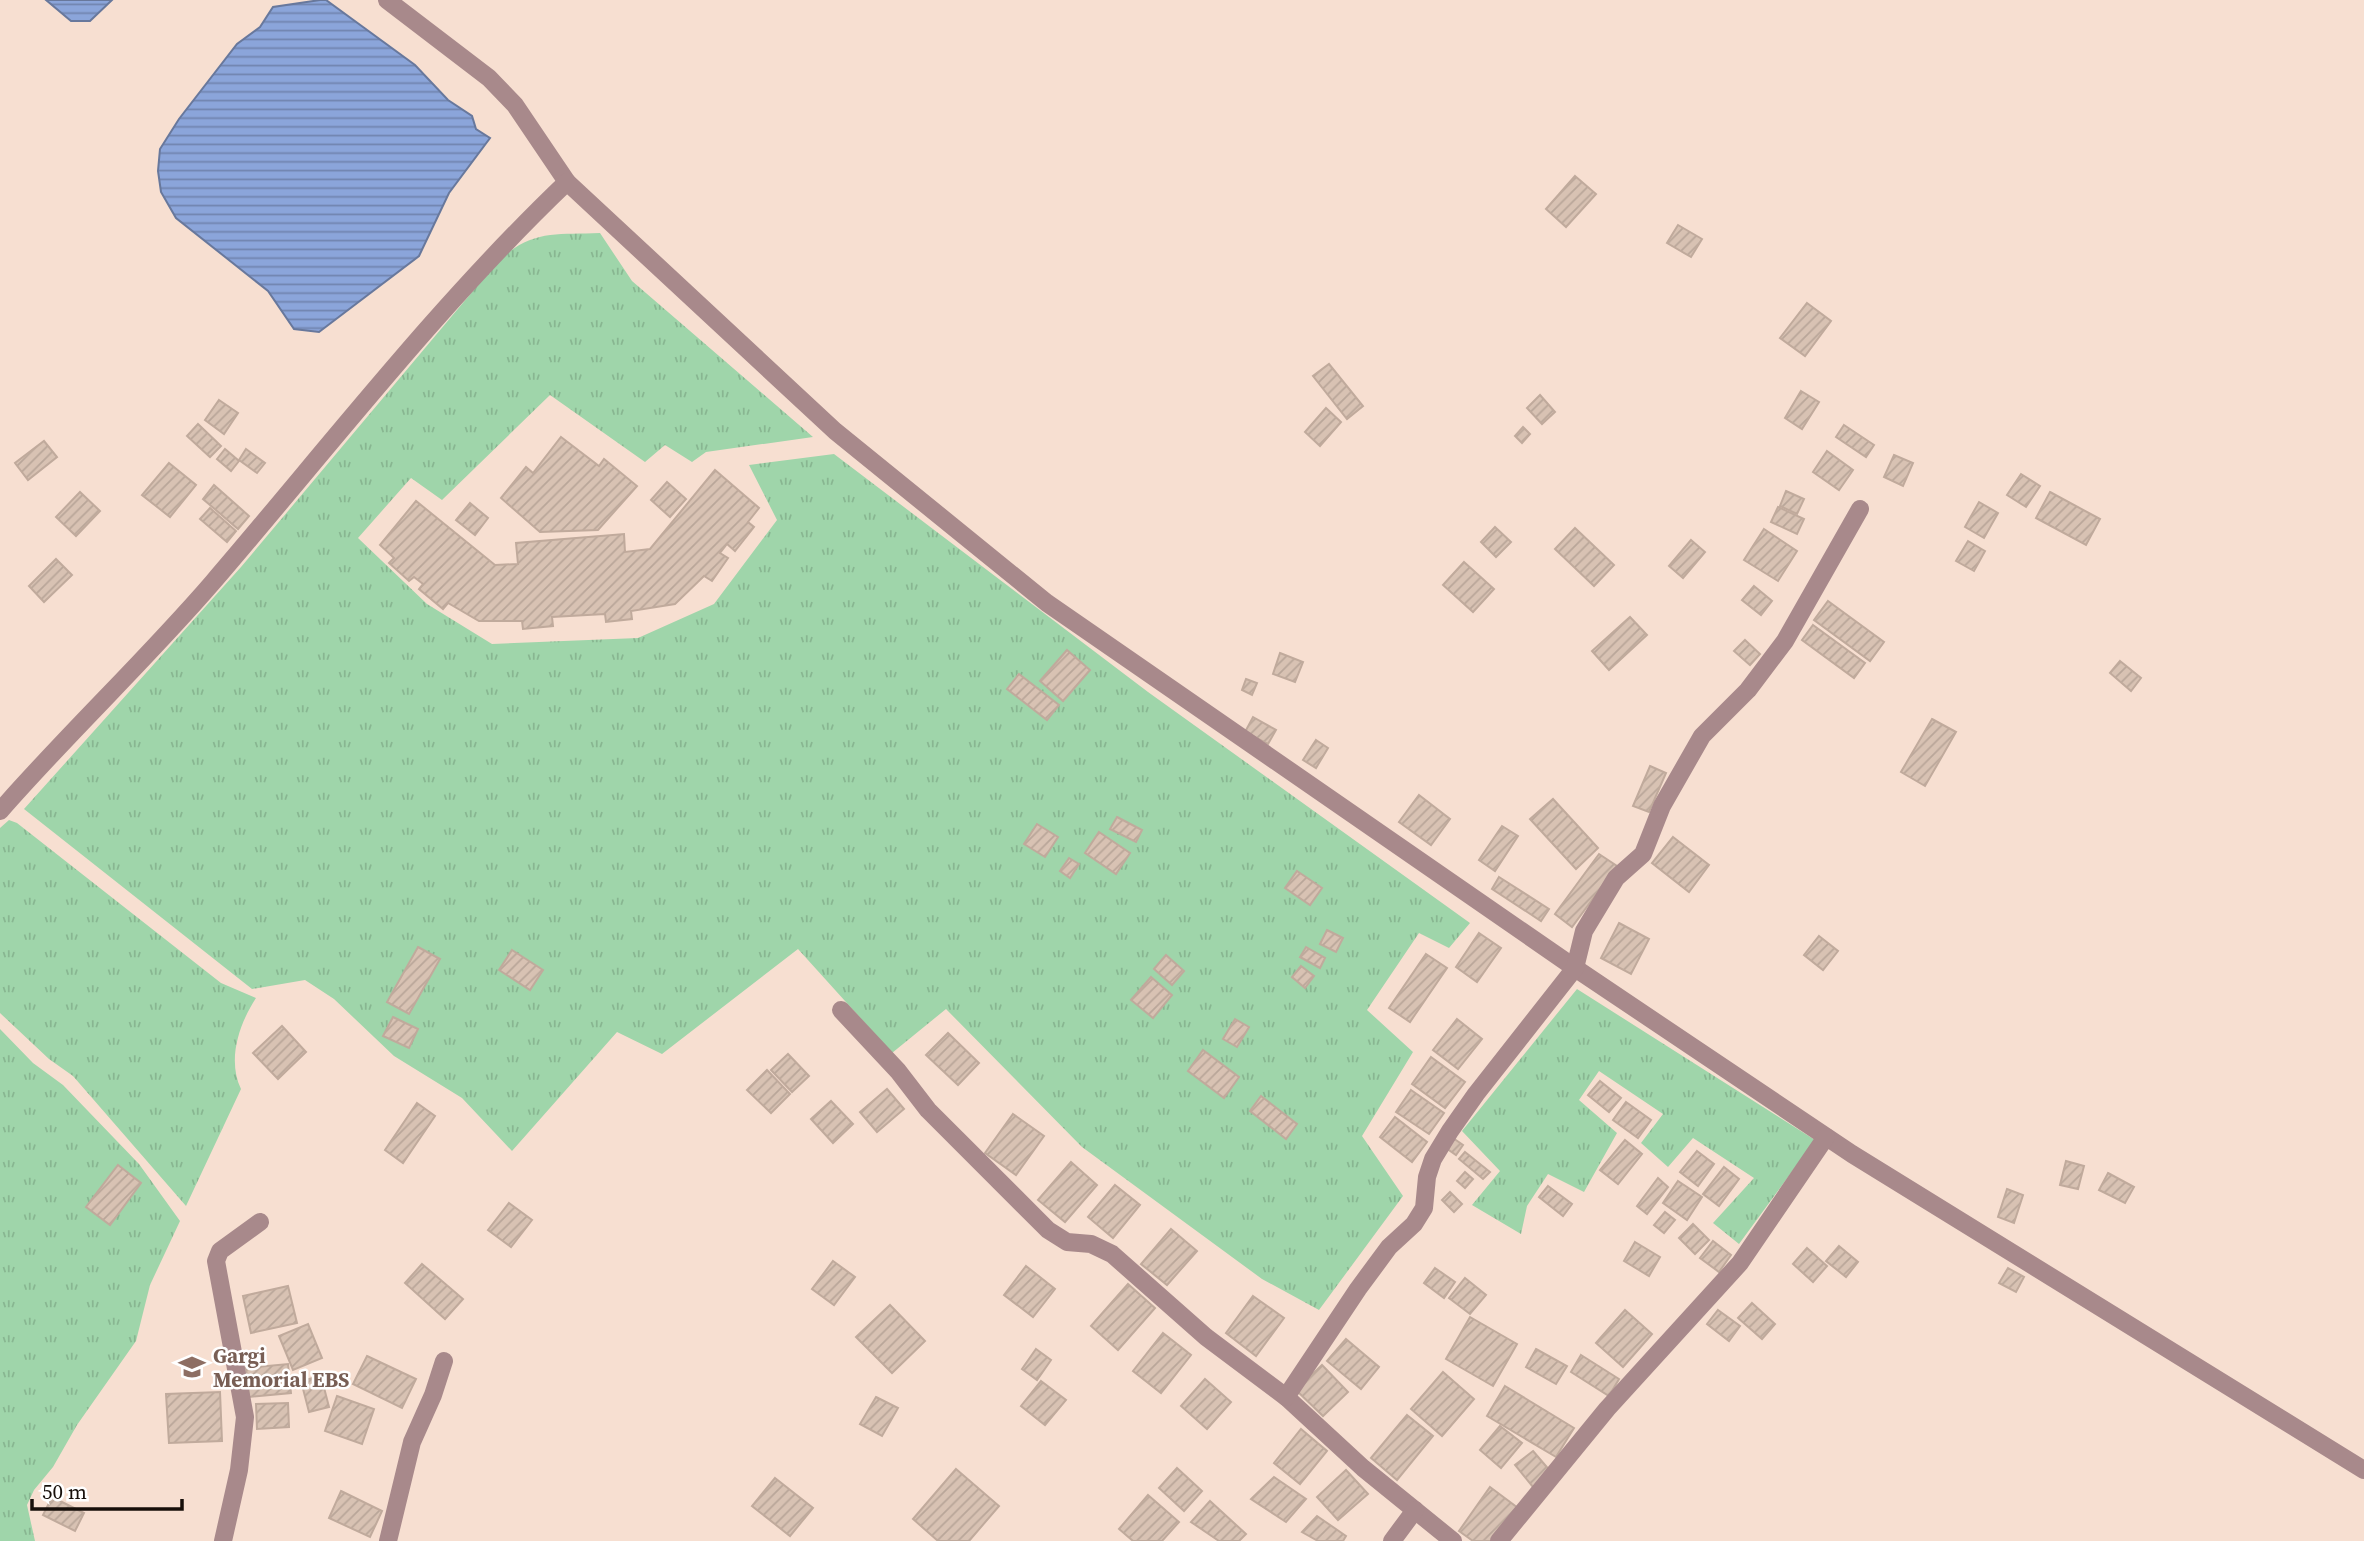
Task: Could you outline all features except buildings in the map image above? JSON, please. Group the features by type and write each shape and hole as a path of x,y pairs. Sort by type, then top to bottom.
{"street":[{"path":"387,0 489,78 514,105 567,182 835,431 1047,603 1575,968 1826,1137 2364,1470"},
{"path":"0,810 180,620 337,438 449,301 567,182"},
{"path":"1286,1397 1358,1289 1390,1247 1414,1224 1424,1208 1427,1177 1433,1159 1463,1112 1575,968 1584,931 1616,878 1643,854 1662,806 1702,736 1748,690 1785,641 1860,509"},
{"path":"841,1010 898,1071 929,1111 1048,1230 1068,1241 1091,1244 1112,1254 1206,1336 1286,1397 1452,1541"},
{"path":"1499,1541 1607,1409 1740,1263 1826,1137"},
{"path":"223,1541 239,1470 245,1416 216,1261 220,1251 260,1222"},
{"path":"388,1541 412,1441 433,1395 444,1361"},
{"path":"1392,1541 1415,1510"}],"green space":[{"path":"600,233 632,281 813,437 706,452 692,462 665,445 645,462 550,395 442,500 411,478 358,538 427,604 492,644 638,638 714,604 777,520 749,465 834,454 1148,692 1470,923 1449,948 1419,933 1367,1010 1413,1052 1362,1136 1403,1196 1319,1310 1262,1279 1082,1147 946,1009 892,1053 798,949 662,1054 617,1032 512,1151 462,1098 394,1056 334,999 305,980 252,989 24,809 241,567 499,260 535,238 558,234","holes":["1067,650 1090,670 1064,701 1040,681","1018,674 1059,705 1047,720 1007,689","1117,817 1142,830 1135,842 1111,829","1099,832 1130,853 1116,873","1166,955 1184,971 1172,985 1154,969","1151,977 1172,995 1154,1017 1132,1000","1235,1019 1249,1027 1237,1047 1224,1039","1203,1050 1239,1077 1224,1097 1188,1071","1261,1097 1297,1124 1286,1139 1250,1111"]},
{"path":"9,820 17,823 221,983 256,998 240,1031 235,1054 241,1089 186,1206 73,1076 49,1059 0,1013 0,828"},
{"path":"1577,989 1815,1140 1739,1244 1713,1223 1754,1178 1693,1138 1668,1167 1641,1143 1663,1114 1599,1071 1579,1100 1617,1133 1584,1192 1548,1174 1527,1206 1521,1234 1472,1205 1500,1171 1462,1131"},
{"path":"0,1029 33,1063 63,1085 139,1164 180,1221 150,1285 136,1341 77,1425 27,1505 35,1541 0,1541"}],"water":[{"path":"46,0 112,0 90,21 71,21"},
{"path":"326,0 415,65 448,100 472,116 476,129 490,138 449,193 419,256 319,332 294,329 268,291 176,218 161,192 158,171 160,149 179,119 237,44 260,27 273,7"}],"place":[{"name":"Gargi Memorial EBS","path":"192,1367"}]}
